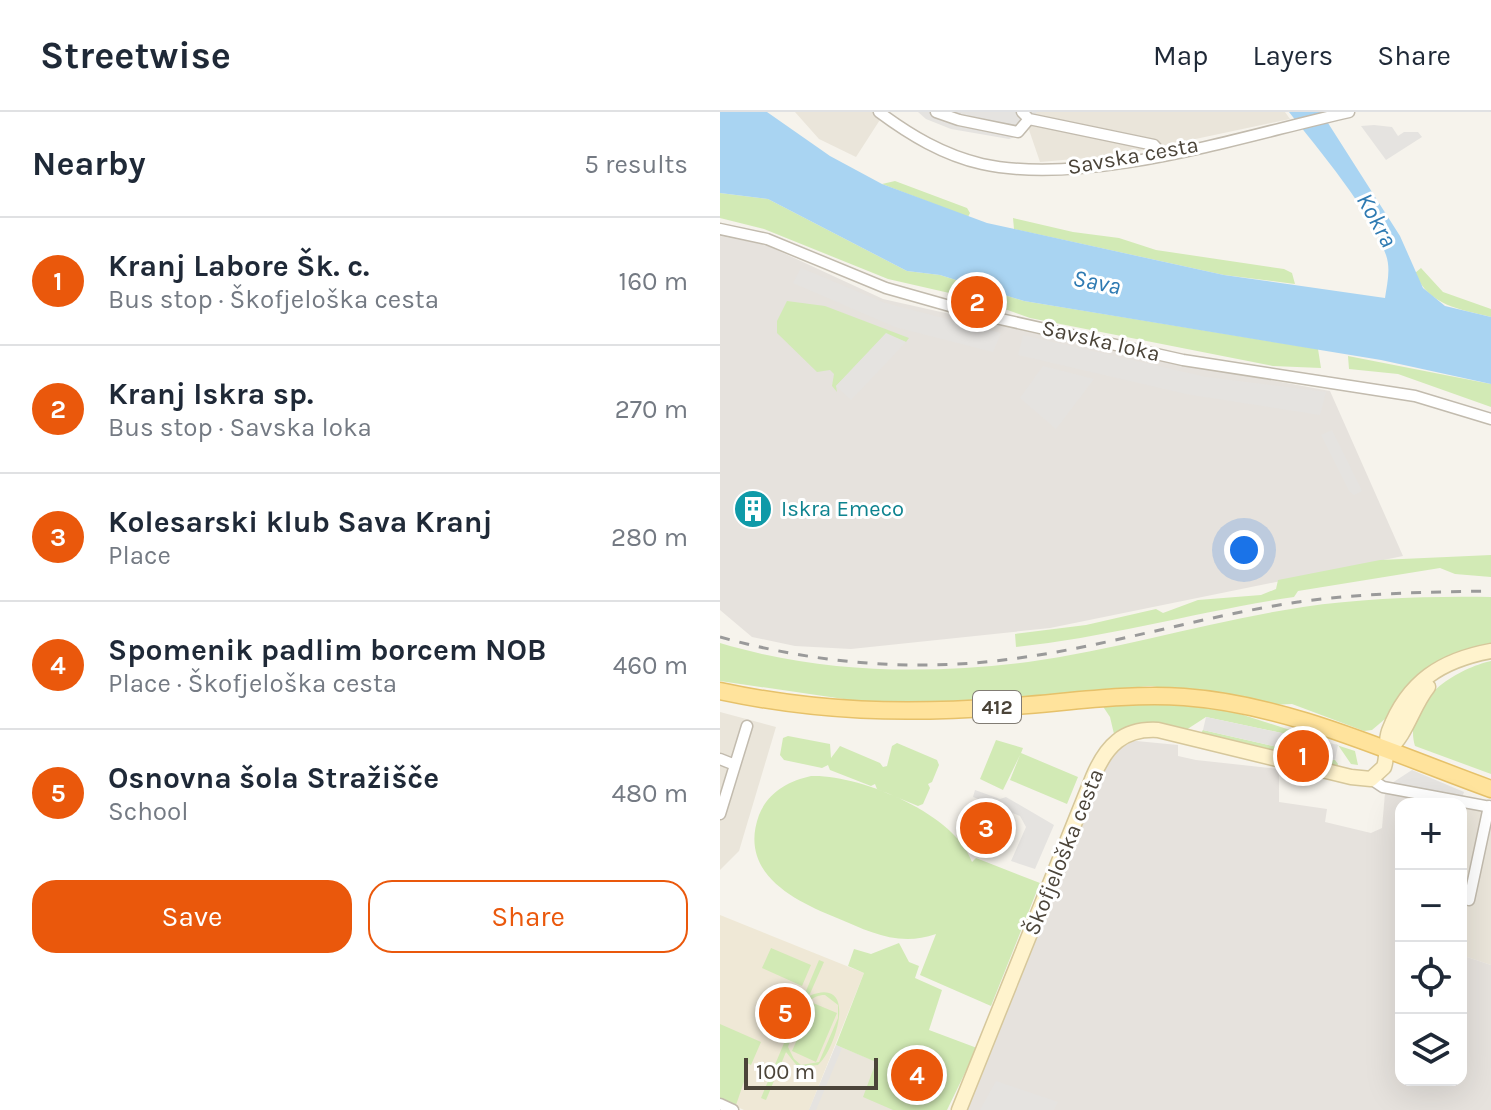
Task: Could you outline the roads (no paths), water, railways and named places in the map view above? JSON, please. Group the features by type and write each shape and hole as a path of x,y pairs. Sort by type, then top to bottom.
{"main road":[{"name":"412","path":"720,691 803,707 855,711 1004,707 1145,695 1188,697 1273,712 1388,750 1490,801"},
{"name":"412","path":"1388,750 1410,752 1491,780"}],"street":[{"name":"Savska cesta","path":"879,112 929,144 983,164 1061,169 1162,154 1346,113"},
{"path":"936,112 1018,132 1025,115 1154,145 1162,154"},
{"name":"Savska loka","path":"720,229 767,239 864,280 978,314 1183,360 1415,396 1491,419"},
{"path":"1469,900 1490,801 1383,787 1371,779 1384,767 1388,750 1400,740 1410,713 1428,686 1474,655 1491,651"},
{"path":"720,814 747,726"},
{"name":"Škofjeloška cesta","path":"959,1110 1102,756 1119,739 1144,729 1176,733 1344,776 1371,779"},
{"path":"720,759 735,765"},
{"path":"720,1104 733,1110"}],"water":[{"path":"720,112 767,112 830,156 882,184 987,223 1224,275 1385,298 1388,266 1379,238 1343,181 1289,112 1321,112 1400,236 1423,288 1445,306 1491,317 1491,384 1381,360 1024,301 940,275 907,271 768,199 720,193"}],"railway":[{"path":"720,637 788,653 856,662 960,664 1033,656 1298,602 1370,595 1491,591"}],"place":[{"name":"Kranj Iskra sp.","path":"977,302"},
{"name":"Iskra Emeco","path":"753,509"},
{"name":"Kranj Labore Šk. c.","path":"1303,756"},
{"name":"Kolesarski klub Sava Kranj","path":"986,828"},
{"name":"Osnovna šola Stražišče","path":"785,1013"},
{"name":"Spomenik padlim borcem NOB","path":"917,1075"}],"water label":[{"name":"Kokra","path":"1377,220"},
{"name":"Sava","path":"1097,282"}]}
